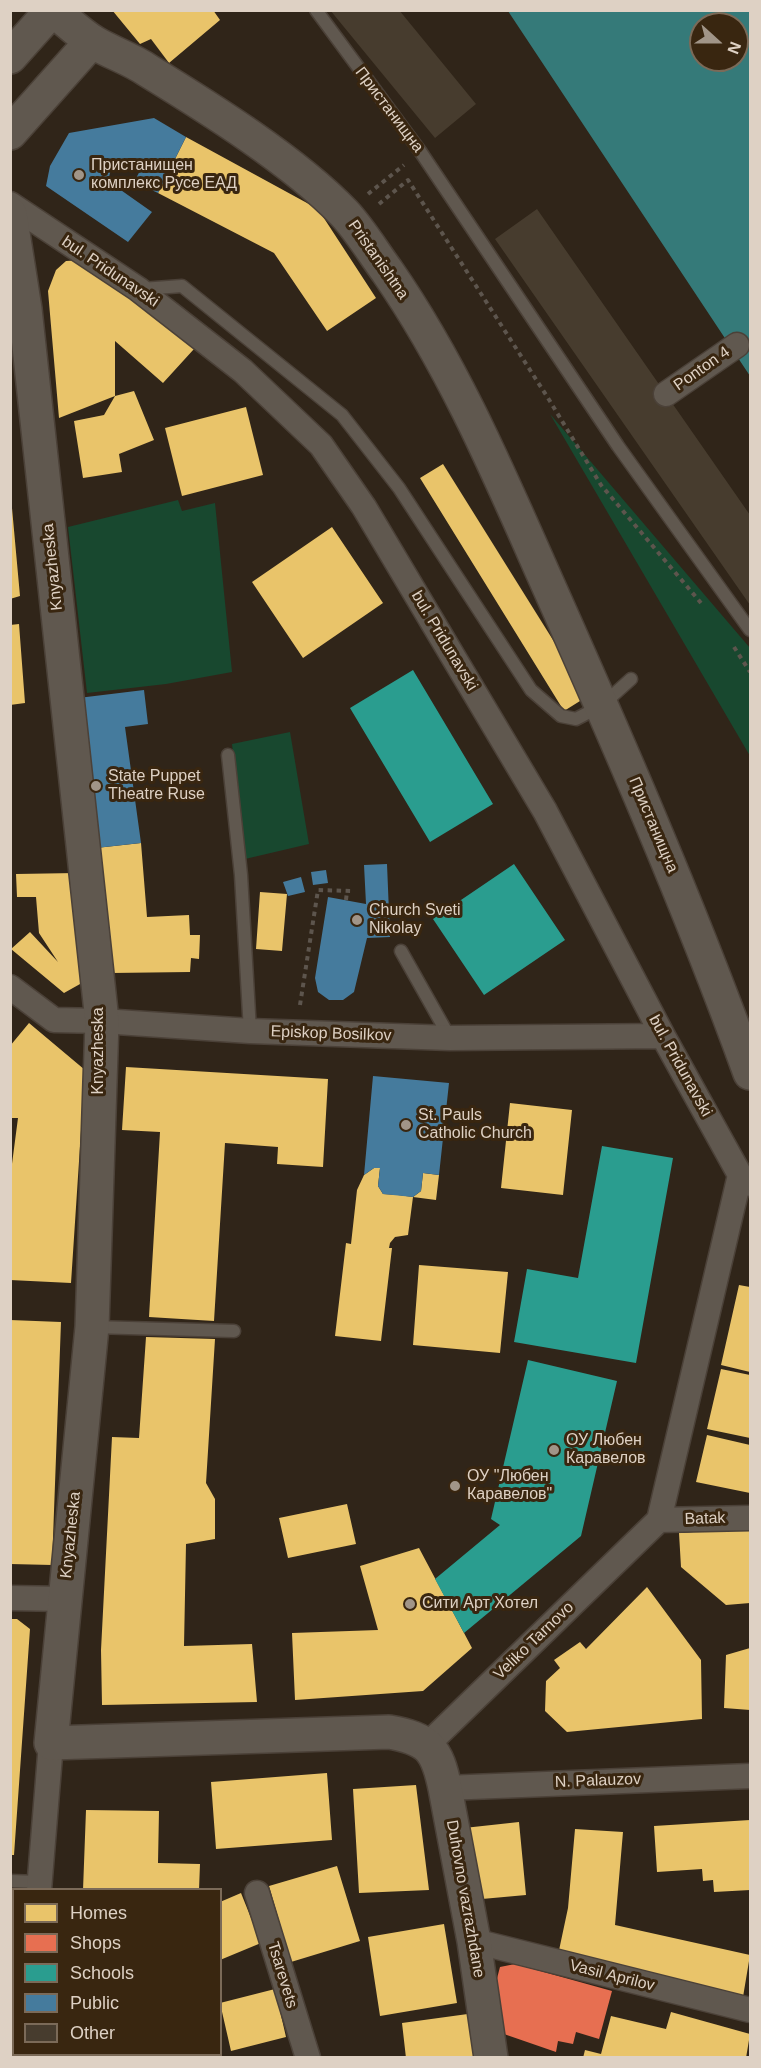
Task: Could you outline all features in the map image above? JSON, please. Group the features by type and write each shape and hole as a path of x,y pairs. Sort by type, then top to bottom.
{"street":[{"path":"10,57 52,10 92,42 10,133"},
{"name":"Pristanishtna","path":"92,42 145,68 212,112 315,187 344,213"},
{"name":"bul. Pridunavski","path":"10,204 138,289 243,371 327,454 363,507 545,812 663,1036 745,1180"},
{"name":"Пристанищна","path":"344,213 430,336 498,471 580,652 668,861 750,1073"},
{"name":"Knyazheska","path":"13,231 102,1020 92,1328 39,1886"},
{"name":"Ponton 4","path":"666,394 737,345"},
{"name":"Episkop Bosilkov","path":"10,987 54,1020 102,1020 250,1031 450,1038 663,1036"},
{"path":"659,1520 745,1180"},
{"name":"Batak","path":"659,1520 750,1518"},
{"name":"Veliko Tarnovo","path":"427,1744 659,1520"},
{"path":"10,1598 65,1599"},
{"path":"51,1743 389,1732 410,1736 427,1744"},
{"name":"Duhovno vazrazhdane","path":"427,1744 440,1763 446,1788 474,1941 491,2058"},
{"name":"N. Palauzov","path":"446,1788 750,1776"},
{"name":"Tsarevets","path":"257,1893 308,2058"},
{"name":"Vasil Aprilov","path":"474,1941 750,2010"}],"lane":[{"name":"Пристанищна","path":"316,10 420,151"},
{"path":"420,151 618,447 750,630"},
{"path":"138,289 182,286 342,415 399,488 531,690 561,716 576,719 601,706 632,680"},
{"path":"228,755 241,875 250,1031"},
{"path":"401,951 450,1038"},
{"path":"92,1328 234,1330"},
{"path":"10,1881 39,1886"}],"path":[{"path":"344,213 420,151"},
{"path":"300,1033 301,989 318,890 354,891"},
{"path":"346,900 347,891"}],"green space":[{"path":"550,414 750,648 750,756"},
{"path":"178,500 182,511 215,503 232,672 166,684 87,693 68,527"},
{"path":"290,732 309,844 245,859 232,744"}],"water":[{"path":"508,11 750,11 750,376"}],"building: Homes":[{"path":"112,10 213,10 220,20 169,63 151,39 140,44"},
{"path":"186,137 318,209 376,298 327,331 274,253 158,193"},
{"path":"83,260 194,349 163,383 115,341 115,396 59,418 48,291 56,270 66,261"},
{"path":"134,391 154,440 119,454 122,472 83,478 74,421 104,415 115,396"},
{"path":"246,407 263,475 182,496 165,428"},
{"path":"443,464 588,696 564,711 420,478"},
{"path":"10,486 20,596 10,599"},
{"path":"332,527 383,603 303,658 252,582"},
{"path":"19,624 25,703 10,705 10,625"},
{"path":"141,843 147,917 189,915 190,935 200,935 199,959 191,958 190,972 111,973 96,848"},
{"path":"76,873 89,979 64,993 11,949 30,932 58,962 39,933 36,897 17,897 16,874"},
{"path":"260,892 287,894 282,951 256,949"},
{"path":"29,1023 85,1070 71,1283 10,1280 10,1179 18,1118 10,1118 10,1046"},
{"path":"126,1067 328,1079 323,1167 277,1164 278,1147 225,1143 214,1321 149,1317 160,1132 122,1130"},
{"path":"510,1103 572,1110 563,1195 501,1188"},
{"path":"374,1168 380,1168 378,1186 383,1194 413,1197 408,1235 395,1237 390,1243 389,1248 392,1248 381,1341 335,1336 346,1243 351,1244 357,1190 364,1175"},
{"path":"423,1173 439,1175 436,1200 413,1197 421,1191"},
{"path":"419,1265 508,1272 500,1353 413,1345"},
{"path":"739,1285 750,1287 750,1372 721,1365"},
{"path":"10,1320 61,1322 52,1565 10,1564"},
{"path":"146,1337 215,1339 206,1483 215,1499 215,1539 186,1544 184,1646 252,1644 257,1702 102,1705 101,1650 112,1437 139,1438"},
{"path":"721,1369 750,1375 750,1438 707,1429"},
{"path":"707,1435 750,1445 750,1493 696,1482"},
{"path":"347,1504 356,1544 288,1558 279,1518"},
{"path":"750,1528 750,1603 726,1605 681,1567 679,1533"},
{"name":"Сити Арт Хотел","path":"419,1548 472,1648 423,1691 295,1700 292,1633 378,1630 360,1566"},
{"path":"647,1587 701,1660 702,1719 567,1732 545,1711 546,1681 560,1668 554,1660 580,1642 586,1649"},
{"path":"10,1619 17,1619 30,1629 14,1855 10,1855"},
{"path":"750,1648 750,1710 724,1708 726,1655"},
{"path":"327,1773 332,1840 216,1849 211,1782"},
{"path":"416,1785 429,1890 359,1893 353,1789"},
{"path":"86,1810 159,1811 158,1863 200,1864 199,1888 83,1888"},
{"path":"750,1820 750,1890 714,1892 713,1880 703,1881 702,1869 657,1872 654,1826"},
{"path":"519,1822 526,1895 471,1900 464,1828"},
{"path":"575,1829 623,1832 615,1925 750,1955 743,1997 558,1955 568,1908"},
{"path":"337,1866 360,1941 291,1962 269,1886"},
{"path":"241,1893 261,1943 222,1959 222,1901"},
{"path":"444,1924 457,2003 380,2016 368,1937"},
{"path":"275,1989 286,2037 231,2051 222,2002"},
{"path":"671,2012 750,2034 746,2058 583,2058 585,2050 601,2054 611,2016 666,2029"},
{"path":"475,2013 481,2058 406,2058 402,2023"},
{"path":"76,2056 152,2056 152,2058 76,2058"}],"building: Shops":[{"path":"515,1964 612,1991 599,2039 576,2032 573,2044 558,2041 556,2052 501,2033 495,1986 500,1967"}],"building: Schools":[{"path":"413,670 493,804 430,842 350,708"},
{"path":"514,864 565,940 484,995 433,919"},
{"path":"602,1146 673,1158 636,1363 514,1342 527,1269 578,1278"},
{"name":"ОУ Любен Каравелов","path":"528,1360 617,1381 581,1536 464,1633 435,1579 500,1525 491,1519"}],"building: Public":[{"name":"Пристанищен комплекс Русе ЕАД","path":"154,118 186,137 158,193 134,182 142,167 111,169 108,181 152,212 128,242 46,186 50,166 69,133"},
{"path":"144,690 148,724 125,727 141,843 87,849 70,699"},
{"name":"Church Sveti Nikolay","path":"387,864 390,937 367,938 354,992 343,1000 329,1000 318,992 315,978 328,897 366,904 364,865"},
{"path":"326,870 328,883 313,885 311,872"},
{"path":"301,877 305,892 288,896 283,882"},
{"name":"St. Pauls Catholic Church","path":"373,1076 449,1083 439,1175 423,1173 421,1191 413,1197 383,1194 378,1186 380,1168 374,1168 364,1175"}],"building: Other":[{"path":"330,10 399,10 476,104 435,138"},
{"path":"537,209 750,515 750,605 495,239"}],"place":[{"name":"Пристанищен комплекс Русе ЕАД","path":"79,175"},
{"name":"State Puppet Theatre Ruse","path":"96,786"},
{"name":"Church Sveti Nikolay","path":"357,920"},
{"name":"St. Pauls Catholic Church","path":"406,1125"},
{"name":"ОУ Любен Каравелов","path":"554,1450"},
{"name":"ОУ \"Любен Каравелов\"","path":"455,1486"},
{"name":"Сити Арт Хотел","path":"410,1604"}]}
